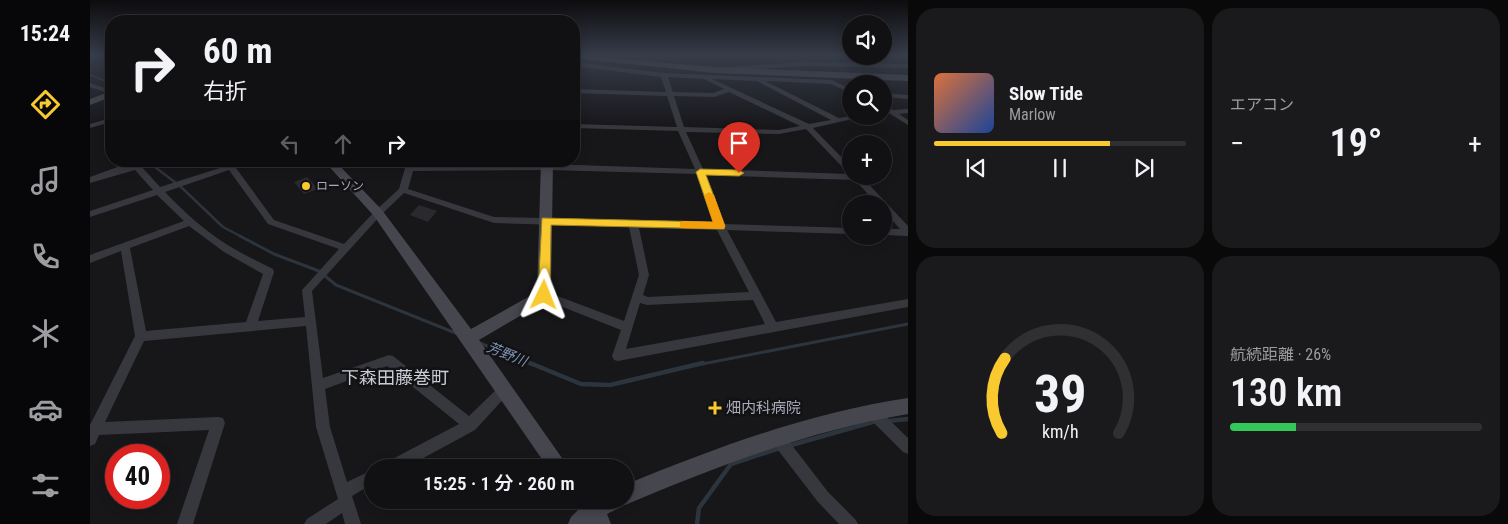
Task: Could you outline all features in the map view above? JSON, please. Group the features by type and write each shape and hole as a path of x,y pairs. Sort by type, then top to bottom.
{"street":[{"path":"666,79 681,129 700,172 720,226 773,328"},
{"path":"709,79 807,126 842,163"},
{"path":"757,79 838,120"},
{"path":"767,79 832,82 842,86"},
{"path":"90,85 105,91"},
{"path":"580,91 714,95 729,90"},
{"path":"90,102 105,96"},
{"path":"892,96 908,97"},
{"path":"892,112 908,111"},
{"path":"892,114 908,123"},
{"path":"580,126 779,132 842,119"},
{"path":"90,126 105,122"},
{"path":"580,166 700,172 842,176"},
{"path":"90,180 130,167 137,167 158,191 191,222 222,246 269,272 250,328"},
{"path":"90,214 221,167"},
{"path":"231,167 271,222 345,248"},
{"path":"335,167 378,213 554,459"},
{"path":"353,524 323,427 307,290 378,213 403,190 410,167"},
{"path":"544,295 547,167"},
{"path":"864,185 874,195"},
{"path":"403,190 494,220 842,231"},
{"path":"892,215 908,232"},
{"path":"90,259 191,222"},
{"path":"633,223 644,276 618,356 908,303"},
{"path":"892,232 908,232"},
{"path":"92,434 141,336 125,247"},
{"path":"468,338 544,295"},
{"path":"544,295 627,327"},
{"path":"637,297 647,301 756,296"},
{"path":"141,336 250,328 310,321"},
{"path":"319,385 388,360 470,425"},
{"path":"407,459 470,425 504,390"},
{"path":"634,490 722,454 776,436 871,411 908,406"},
{"path":"871,411 908,447"},
{"path":"92,434 218,423 185,524"},
{"path":"776,436 823,496 850,524"},
{"path":"312,524 364,483"}],"building":[{"path":"307,177 318,189 304,194 294,182"},
{"path":"419,205 437,211 428,222 410,215"}],"waterway":[{"name":"芳野川","path":"155,167 180,186 223,227 242,237"},
{"name":"芳野川","path":"240,236 274,254 319,271 336,285 458,334"},
{"name":"芳野川","path":"697,365 908,324"},
{"name":"芳野川","path":"480,343 533,365"},
{"name":"芳野川","path":"530,363 581,384 610,385 703,363"},
{"path":"887,421 908,419"},
{"path":"788,446 876,421"},
{"path":"697,524 699,508 731,464 780,448"}],"slow traffic":[{"path":"684,225 720,226 709,195"}],"place":[{"name":"ローソン","path":"306,186"},
{"name":"畑内科病院","path":"715,408"}],"district":[{"name":"下森田藤巻町","path":"395,377"}],"route":[{"path":"544,295 546,221 720,226 700,172 739,173"}]}
